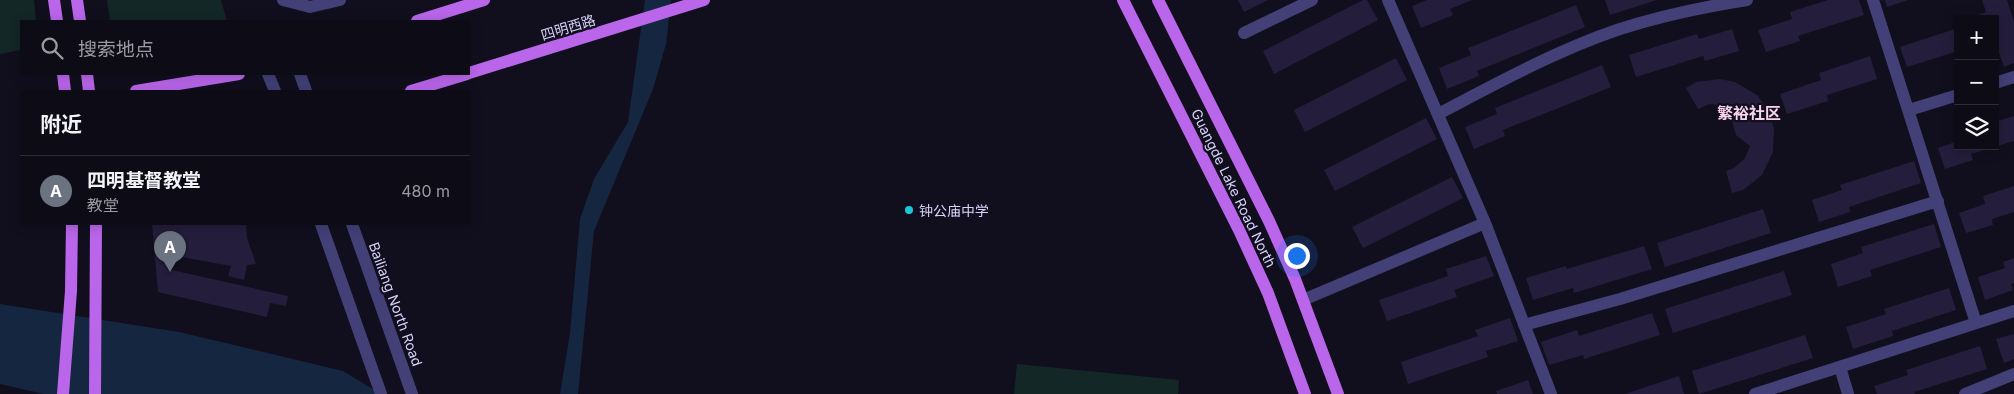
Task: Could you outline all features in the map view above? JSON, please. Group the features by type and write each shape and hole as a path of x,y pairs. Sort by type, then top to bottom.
{"main road":[{"path":"54,0 57,20"},
{"path":"77,0 80,20"},
{"path":"420,20 484,0"},
{"name":"四明西路","path":"470,72 704,0"},
{"name":"Guangde Lake Road North","path":"1123,0 1217,182 1268,293 1305,394"},
{"name":"Guangde Lake Road North","path":"1158,0 1269,220 1303,300 1338,394"},
{"path":"63,75 65,90"},
{"path":"87,75 89,90"},
{"path":"142,90 233,75"},
{"name":"四明西路","path":"414,90 462,75"},
{"path":"64,394 72,266 72,225"},
{"path":"95,394 96,225"}],"street":[{"path":"283,0 310,7 340,0"},
{"path":"1244,33 1312,0"},
{"path":"1388,0 1485,223 1551,394"},
{"path":"1438,114 1530,68 1616,30 1695,8 1747,0"},
{"path":"1873,0 1976,323"},
{"path":"268,75 275,90"},
{"path":"300,75 306,90"},
{"path":"1999,82 2014,77"},
{"path":"1909,110 1954,95"},
{"path":"1524,325 1620,299 1938,201"},
{"path":"1303,300 1485,223"},
{"path":"321,225 381,394"},
{"name":"Bailiang North Road","path":"352,225 412,394"},
{"path":"1755,394 2014,310"},
{"path":"1840,366 1848,394"},
{"path":"1964,394 2014,374"}],"green space":[{"path":"0,0 34,0 36,20 20,20 20,50 0,54"},
{"path":"107,0 221,0 227,20 110,20"},
{"path":"1017,364 1179,380 1178,394 1014,394"}],"water":[{"path":"645,0 671,0 666,44 653,89 594,231 578,394 560,394 570,333 580,219 594,179 628,122"},
{"path":"0,304 179,332 343,371 381,394 44,394 0,384"}],"building":[{"path":"1238,0 1268,0 1244,12"},
{"path":"1363,0 1367,0 1378,20 1274,74 1263,51"},
{"path":"1427,0 1472,0 1450,9 1453,15 1421,28 1412,6"},
{"path":"1605,0 1657,0 1610,15"},
{"path":"1828,0 1859,0 1864,15 1798,36 1800,41 1766,52 1758,30 1792,19 1790,12"},
{"path":"1885,0 1908,0 1887,7"},
{"path":"1982,0 2007,0 2014,22 2014,63 2004,67 1999,53 1999,15 1978,15 1986,12"},
{"path":"1576,5 1585,27 1477,71 1479,76 1447,89 1439,68 1471,55 1468,48"},
{"path":"1732,29 1739,51 1705,61 1703,56 1636,77 1629,55 1697,34 1699,39"},
{"path":"1954,29 1954,52 1907,67 1900,47"},
{"path":"1870,56 1877,79 1827,95 1828,101 1787,114 1780,94 1821,80 1819,73"},
{"path":"1396,58 1407,80 1305,132 1294,110"},
{"path":"1602,65 1611,87 1503,130 1505,136 1474,149 1465,127 1497,114 1495,108"},
{"path":"1720,79 1735,82 1757,95 1765,106 1774,128 1773,152 1762,175 1743,190 1732,193 1726,171 1734,168 1745,158 1750,146 1736,135 1731,117 1732,107 1710,104 1698,109 1686,88 1696,82"},
{"path":"2014,116 2014,141 1999,146 1999,121"},
{"path":"1426,118 1437,139 1335,191 1324,170"},
{"path":"1954,142 1954,150 1984,150 1971,154 1973,160 1945,169 1938,148"},
{"path":"1914,161 1921,183 1849,207 1850,212 1819,222 1812,200 1842,190 1840,185"},
{"path":"1452,177 1463,198 1363,248 1352,227"},
{"path":"2014,186 2014,212 1992,219 1993,225 1966,233 1959,213 1985,204 1983,196"},
{"path":"1763,209 1771,233 1665,267 1657,243"},
{"path":"1934,224 1941,247 1870,270 1872,276 1838,287 1831,264 1863,253 1861,247"},
{"path":"152,225 246,225 247,238 256,264 247,265 244,280 228,276 231,266 165,254 167,269 288,296 286,306 270,303 267,317 158,292"},
{"path":"1644,246 1652,269 1574,293 1573,288 1533,300 1526,278 1566,266 1567,269"},
{"path":"1486,256 1494,276 1454,290 1457,297 1387,321 1379,300 1448,276 1446,269"},
{"path":"2014,258 2014,283 2011,284 2013,290 1985,300 1978,277 2005,268 2003,262"},
{"path":"1784,271 1792,295 1673,333 1665,309"},
{"path":"1949,288 1956,310 1892,331 1893,336 1853,349 1846,327 1886,314 1884,309"},
{"path":"1652,313 1660,335 1584,359 1583,355 1549,365 1541,342 1577,330 1579,336"},
{"path":"1510,318 1518,341 1486,351 1488,357 1408,384 1401,362 1478,336 1475,330"},
{"path":"2014,334 2014,359 2004,363 1996,339"},
{"path":"1805,335 1813,358 1699,394 1692,371"},
{"path":"1980,346 1987,369 1914,392 1915,394 1877,394 1874,386 1908,375 1906,370"},
{"path":"1679,376 1684,394 1625,394"},
{"path":"1528,380 1533,394 1497,394 1496,391"}],"place":[{"name":"钟公庙中学","path":"909,210"},
{"name":"四明基督教堂","path":"170,272"}],"district":[{"name":"繁裕社区","path":"1749,113"}]}
